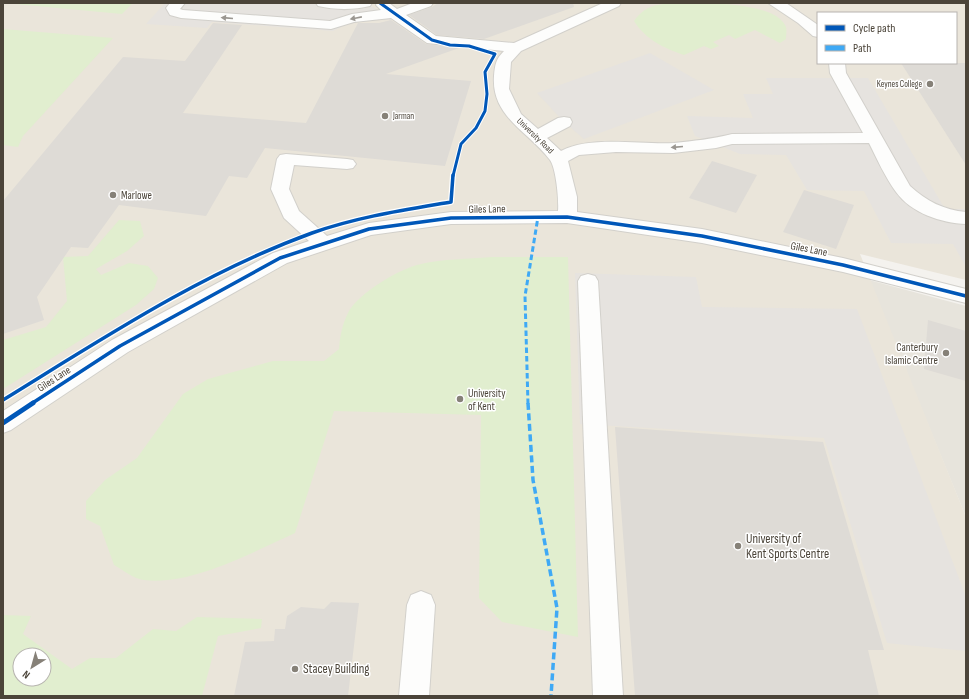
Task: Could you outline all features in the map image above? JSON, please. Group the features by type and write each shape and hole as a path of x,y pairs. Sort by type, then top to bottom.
{"street":[{"path":"178,3 174,8 175,12 181,14 331,25 352,18 395,14 426,3"},
{"path":"323,3 354,5 365,3"},
{"path":"380,3 432,40 516,48"},
{"name":"University Road","path":"566,217 568,196 559,159 514,116 501,89 503,61 516,48 614,3"},
{"path":"775,3 784,7 811,25 817,32"},
{"path":"838,64 838,73 903,189 914,200 937,212 966,218"},
{"path":"536,137 564,122"},
{"path":"559,159 575,150 616,147 673,148 716,143 732,139 874,138"},
{"path":"323,243 292,214 280,189 286,159 346,164"},
{"name":"Giles Lane","path":"3,423 120,346 280,258 369,229 451,218 566,217 702,236 843,265 966,296"},
{"path":"588,281 608,696"},
{"path":"414,696 421,605"}],"shaded area":[{"name":"University of Kent","path":"3,3 966,3 966,280 860,254 966,517 966,696 3,696"},
{"path":"165,3 368,3 391,20 375,18 357,21 355,23 349,23 333,31 212,22 207,28 146,24"},
{"path":"650,53 714,90 584,139 564,122 537,93"},
{"path":"766,78 868,78 945,209 966,209 966,267 953,244 891,243 864,191 807,190 786,155 740,154 695,136 687,116 753,118 743,94 773,94"},
{"path":"575,273 696,277 702,307 857,309 966,597 966,651 887,643 824,438 580,424"},
{"path":"869,280 966,306 966,517"}],"green space":[{"path":"4,3 133,3 122,14"},
{"path":"673,3 717,3 752,8 767,12 779,18 786,27 786,39 780,43 755,30 735,39 729,35 713,42 719,46 711,49 704,46 684,55 669,49 650,38 634,21 642,12 650,7"},
{"path":"3,29 113,38 23,136 18,147 3,145"},
{"path":"119,220 140,221 144,236 127,251 96,269 101,275 129,263 148,266 158,278 154,289 136,305 3,389 3,340 46,327 67,301 63,257 88,256"},
{"path":"491,257 568,257 578,637 502,622 479,598 481,415 334,411 295,533 221,566 182,578 144,580 132,576 114,565 100,526 86,519 86,501 105,480 137,458 183,394 208,379 273,361 324,361 339,349 343,326 348,313 353,306 370,290 391,276 412,266 429,262"},
{"path":"3,615 31,616 23,634 41,647 12,647 12,687 52,687 52,655 72,669 90,658 116,658 153,629 176,631 197,617 262,619 261,628 218,636 202,696 3,696"}],"building":[{"path":"438,3 573,3 574,7 484,39 437,35 409,15 432,7"},
{"name":"Marlowe","path":"391,20 426,44 459,48 386,74 471,81 445,166 265,148 247,178 229,176 206,216 119,205 88,248 71,247 37,297 44,320 3,334 3,201 123,57 185,61 213,23 242,25 183,113 306,123 358,23 379,23"},
{"name":"Keynes College","path":"966,63 966,165 902,64"},
{"path":"712,161 757,175 736,213 689,198"},
{"path":"804,190 854,205 836,249 783,232"},
{"name":"Canterbury Islamic Centre","path":"928,320 966,331 966,381 924,369"},
{"name":"University of Kent Sports Centre","path":"615,427 823,442 884,650 868,650 879,696 635,696"},
{"name":"Stacey Building","path":"331,602 359,603 348,696 234,696 245,642 274,641 275,629 285,629 287,616 301,607 324,609"}],"marked path":[{"path":"538,217 525,296 527,394 533,480 557,608 551,696"}],"cycle path":[{"path":"3,400 116,331 192,287 271,249 329,227 381,214 451,202 453,173 461,144 476,128 485,111 487,94 485,72 495,54 469,46 450,45 432,40 380,3"},
{"path":"3,423 120,346 280,258 369,229 451,218 567,217 702,236 843,265 966,296"}],"place":[{"name":"Keynes College","path":"930,84"},
{"name":"Jarman","path":"385,116"},
{"name":"Marlowe","path":"113,195"},
{"name":"Canterbury Islamic Centre","path":"946,353"},
{"name":"University of Kent","path":"460,399"},
{"name":"University of Kent Sports Centre","path":"738,546"},
{"name":"Stacey Building","path":"295,669"}]}
